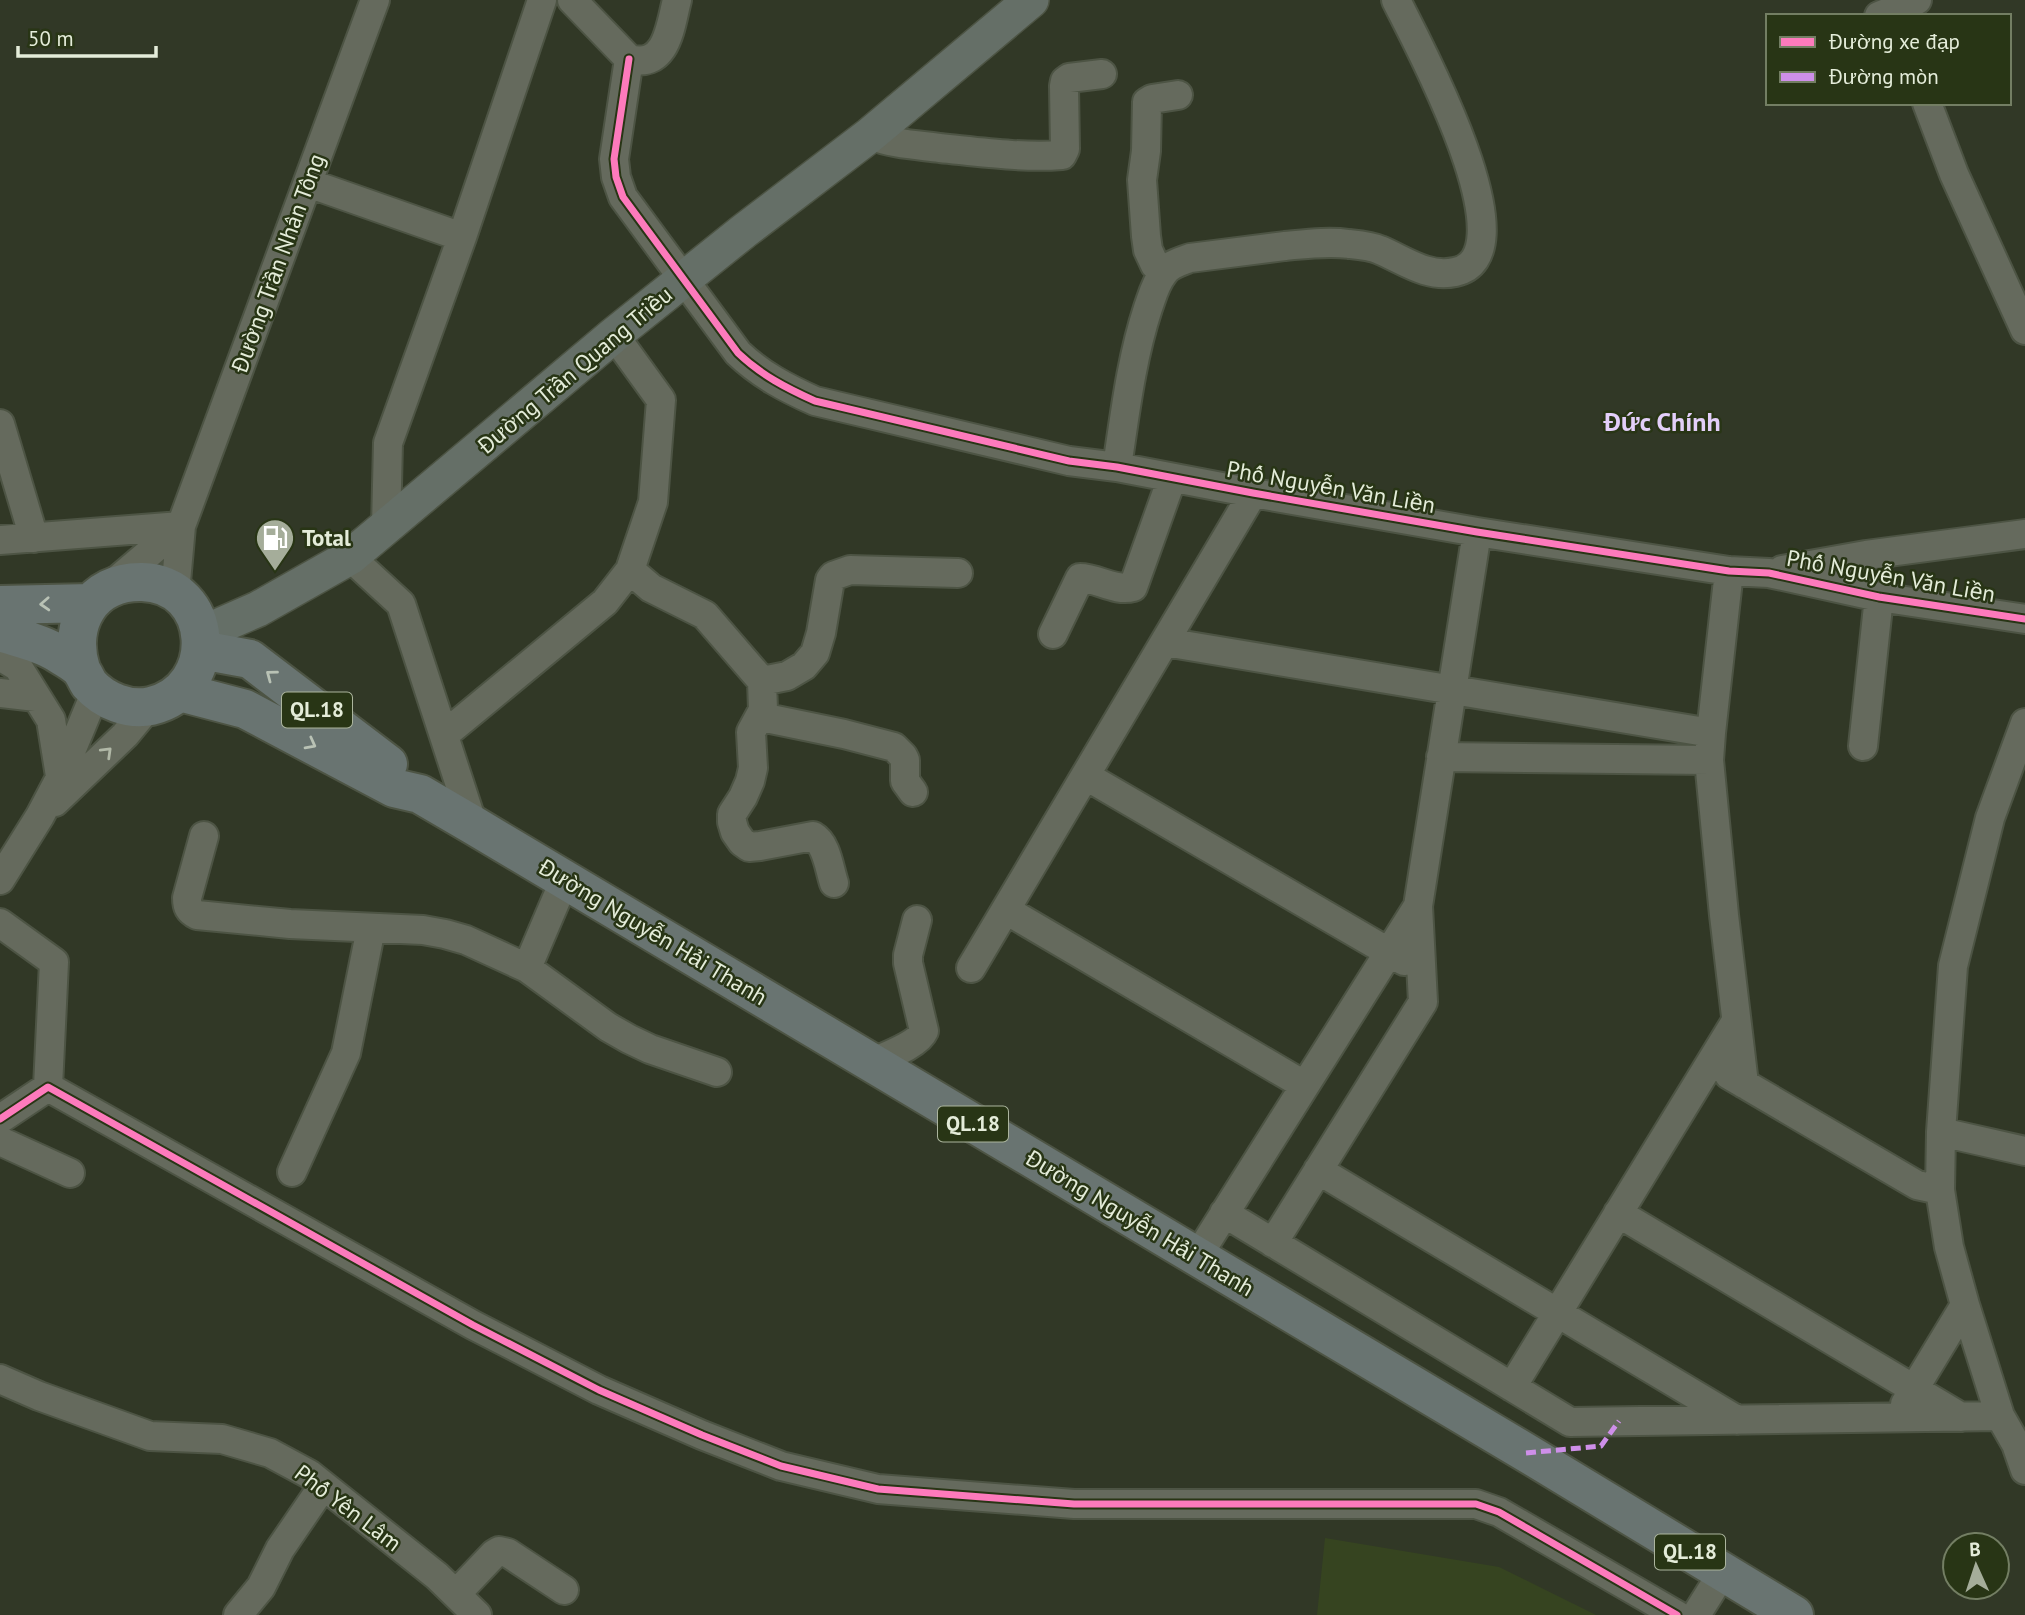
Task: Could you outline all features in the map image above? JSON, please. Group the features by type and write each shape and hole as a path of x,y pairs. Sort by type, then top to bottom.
{"highway":[{"path":"0,632 52,650 112,701 130,707 164,699 191,680 198,666 201,642 192,611 175,593 155,584 132,582 118,585 98,597 81,618 76,635 76,652 88,680"},
{"path":"0,605 98,597"},
{"name":"Đường Nguyễn Hải Thanh","path":"201,642 250,659 400,772 420,794"},
{"name":"Đường Nguyễn Hải Thanh","path":"164,699 245,709 394,788 420,794 1535,1458 1723,1573"},
{"name":"QL.18","path":"1723,1573 1794,1615"}],"main road":[{"name":"Đường Trần Quang Triều","path":"201,642 350,558 614,335 870,135 1031,0"}],"street":[{"name":"Đường Trần Nhân Tông","path":"175,593 181,526 375,0"},
{"path":"386,527 388,443 462,237 542,0"},
{"path":"572,0 629,59 641,62 656,56 667,39 677,0"},
{"path":"1117,467 1129,384 1141,329 1155,288 1171,265 1190,258 1319,243 1378,249 1412,266 1432,272 1455,272 1475,262 1482,226 1474,178 1453,118 1396,0"},
{"path":"1884,14 1917,0"},
{"name":"Phố Nguyễn Văn Liền","path":"629,59 614,159 616,177 623,197 738,353 756,370 780,385 815,401 1069,461 1117,467 1477,532 1729,571 1769,573 1879,597 2025,619"},
{"path":"870,135 888,141 974,152 1026,156 1062,155 1065,149 1065,81 1069,78 1102,74"},
{"path":"1163,273 1155,265 1148,250 1146,236 1142,180 1146,151 1147,102 1178,95"},
{"path":"1928,105 1954,174 2025,330"},
{"path":"307,183 462,237"},
{"path":"444,735 605,602 630,570 653,502 661,400 614,335"},
{"path":"0,425 34,538"},
{"path":"1053,634 1080,578 1122,589 1133,587 1172,478"},
{"path":"971,968 1253,493"},
{"name":"Đường Trần Nhân Tông","path":"98,597 181,526"},
{"path":"0,540 181,526"},
{"path":"1273,1243 1423,1002 1418,906 1477,532"},
{"path":"1769,573 1866,555 2025,534"},
{"path":"350,558 401,604 473,825"},
{"path":"630,570 651,588 705,615 762,681 763,710 766,718 894,747 905,760 905,781 913,792"},
{"path":"762,681 787,676 804,666 816,653 833,576 850,570 958,573"},
{"path":"1729,571 1710,746 1744,1084"},
{"path":"1863,746 1879,597"},
{"path":"1165,642 1452,690 1710,746"},
{"path":"0,656 18,667 51,720 60,778"},
{"path":"0,880 60,778 88,680"},
{"path":"0,693 36,697"},
{"path":"40,816 164,699"},
{"path":"763,710 751,732 753,768 750,781 732,814 735,832 749,847 813,836 817,838 825,852 834,883"},
{"path":"2025,723 1990,818 1953,966 1941,1132 1940,1190 1949,1247 1965,1305 2000,1416 2021,1444 2025,1470"},
{"path":"1441,757 1710,746"},
{"path":"1086,776 1421,972"},
{"path":"204,836 187,898 187,906 197,915 276,923 423,930 466,940 527,968 608,1027 629,1039 717,1072"},
{"path":"527,968 565,879"},
{"path":"1197,1257 1418,906"},
{"path":"1006,910 1304,1085"},
{"path":"871,1063 915,1042 922,1037 924,1031 908,963 917,920"},
{"path":"0,923 54,962 48,1087"},
{"path":"292,1172 346,1053 371,929"},
{"path":"1512,1387 1736,1021"},
{"path":"1710,1064 1917,1185 1940,1190"},
{"path":"0,1119 48,1087"},
{"path":"48,1087 472,1325 599,1390 781,1466 878,1489 1074,1504 1476,1504 1499,1512 1677,1615"},
{"path":"1941,1132 2025,1152"},
{"path":"0,1141 70,1173"},
{"path":"1318,1170 1737,1420"},
{"path":"1224,1213 1570,1422 2000,1416"},
{"path":"1618,1213 1961,1417"},
{"path":"1896,1418 1965,1305"},
{"name":"Phố Yên Lâm","path":"0,1379 150,1436 222,1439 270,1453 309,1474 437,1576 477,1615"},
{"path":"238,1615 261,1587 280,1549 323,1486"},
{"path":"456,1594 494,1554 503,1551 509,1552 564,1590"},
{"path":"1696,1615 1723,1573"}],"shaded area":[{"path":"1325,1538 1499,1567 1596,1615 1317,1615"}],"marked path":[{"path":"1526,1453 1601,1446 1619,1421"}],"cycle path":[{"path":"629,59 614,159 616,177 623,197 738,353 774,380 815,401 1069,461 1117,467 1477,532 1729,571 1769,573 1879,597 2025,619"},
{"path":"0,1119 48,1087 473,1325 599,1390 781,1466 878,1489 1074,1504 1476,1504 1499,1512 1677,1615"}],"place":[{"name":"Total","path":"275,572"}],"district":[{"name":"Đức Chính","path":"1662,422"}]}
